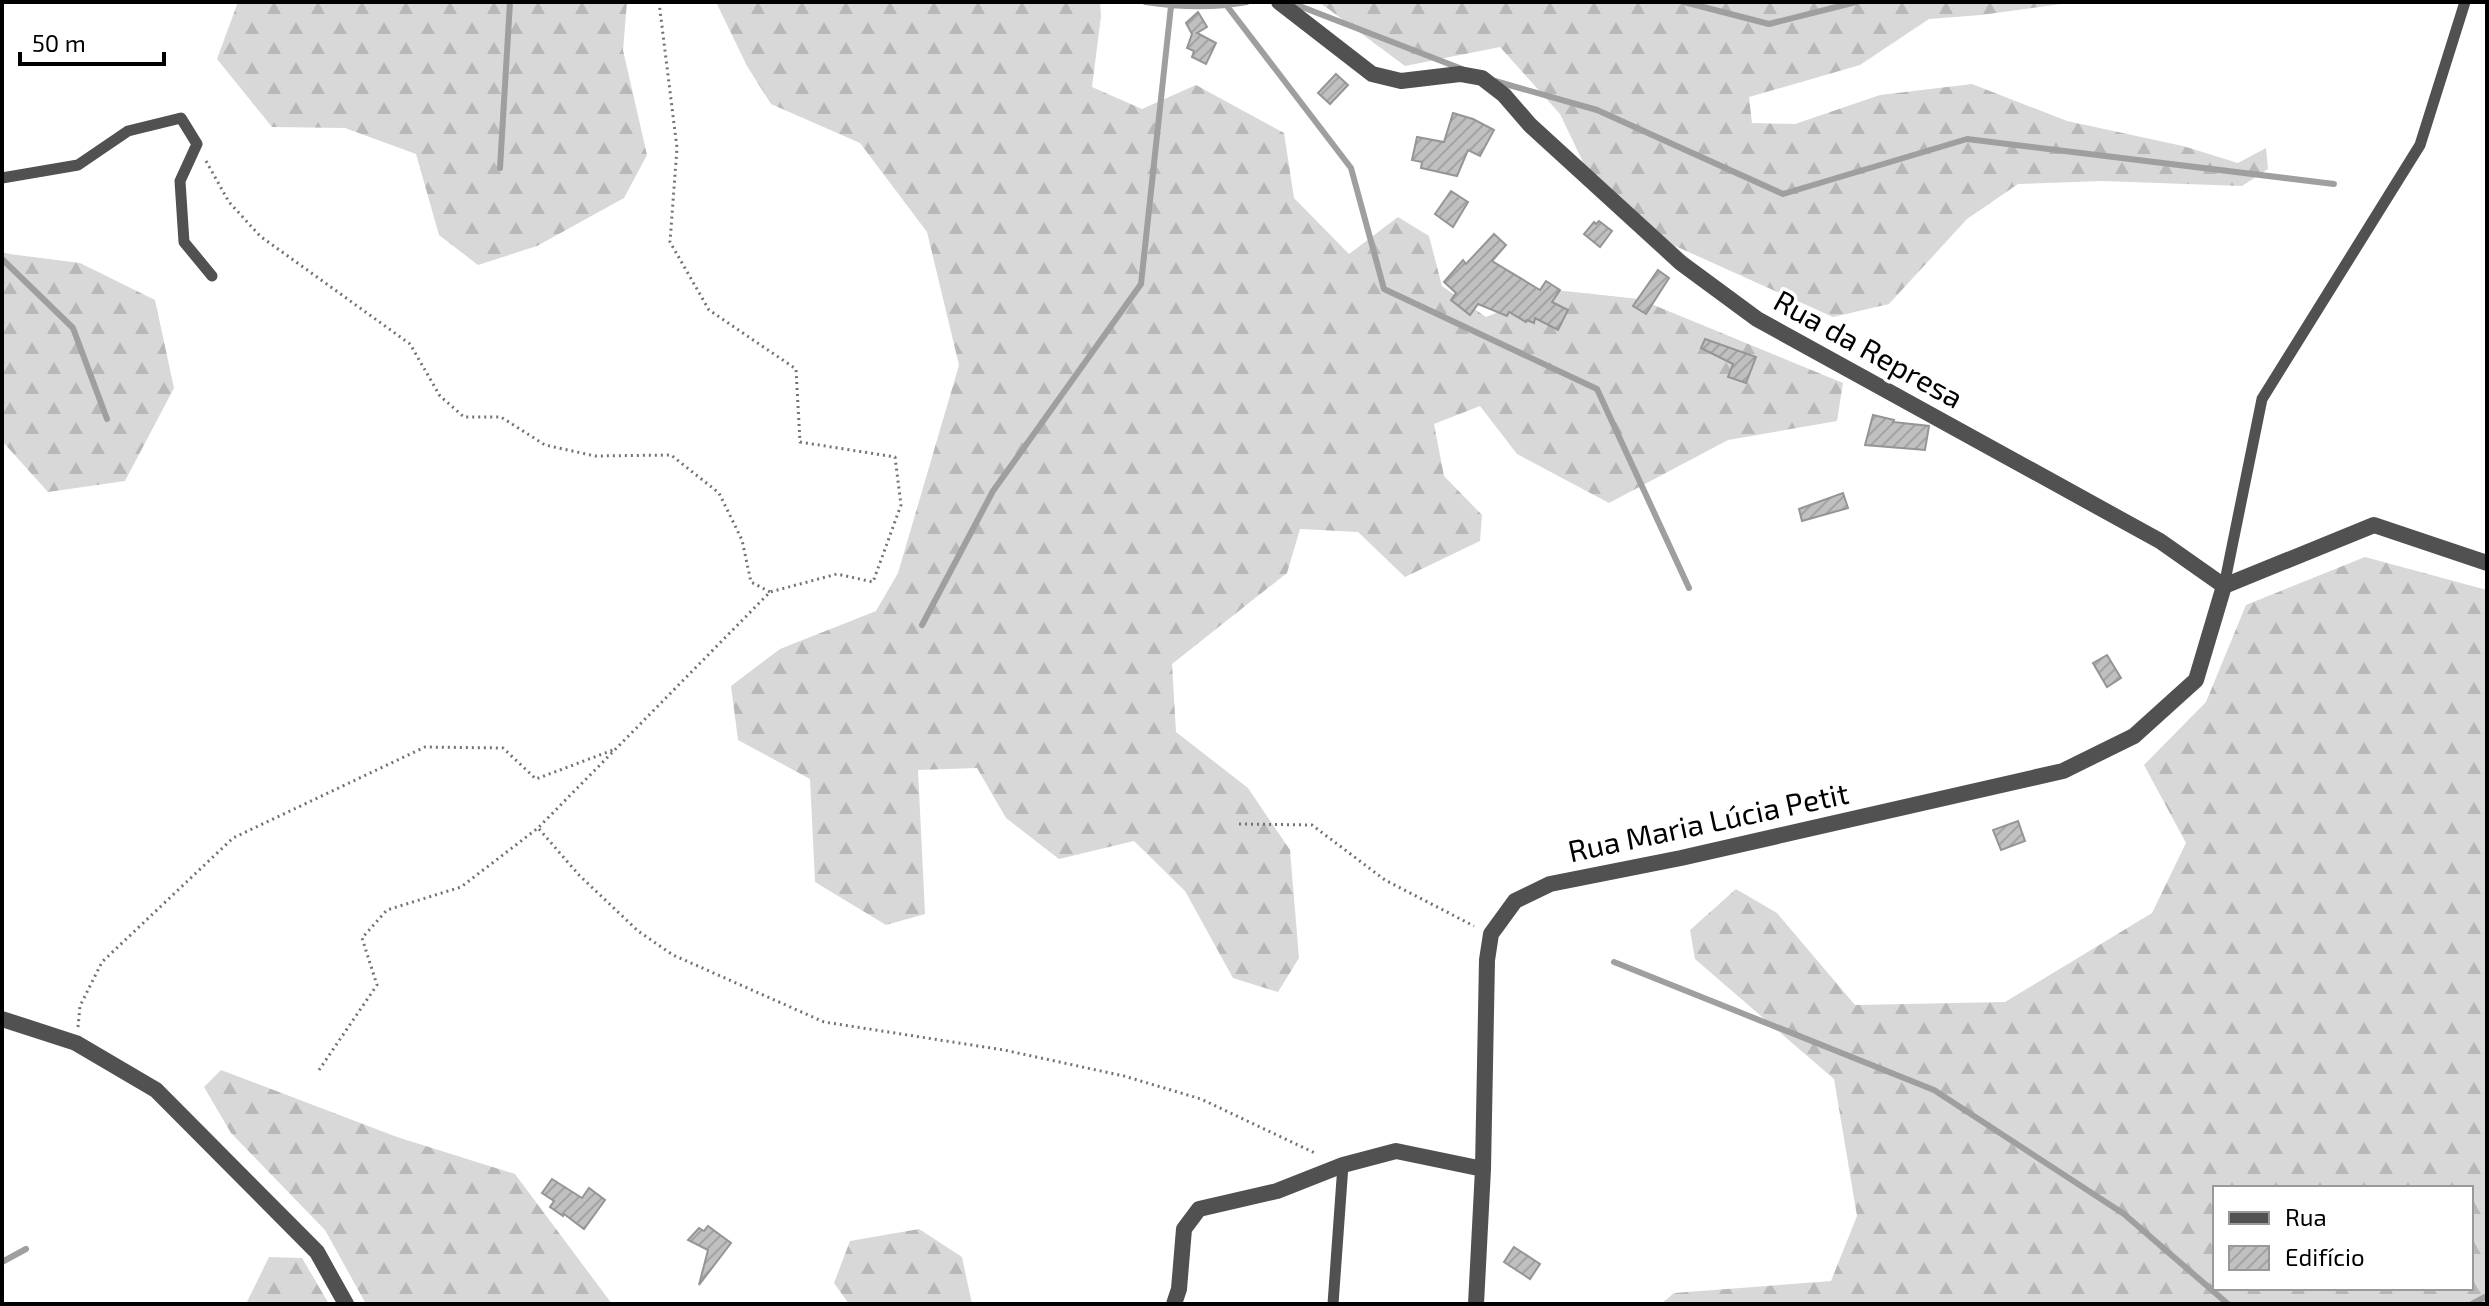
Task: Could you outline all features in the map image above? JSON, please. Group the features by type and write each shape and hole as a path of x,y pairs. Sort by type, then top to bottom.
{"street":[{"name":"Rua da Represa","path":"1279,2 1372,74 1401,81 1460,74 1482,78 1504,95 1530,125 1681,263 1757,319 2160,541 2224,586"},
{"path":"2224,586 2374,525 2487,563"},
{"name":"Rua Maria Lúcia Petit","path":"1476,1304 1483,1169 1487,960 1491,934 1515,901 1550,884 1681,858 2063,771 2134,736 2196,680 2224,586"},
{"path":"2,1019 76,1043 156,1090 317,1252 346,1304"},
{"path":"1174,1304 1179,1289 1184,1229 1199,1209 1277,1191 1343,1165 1396,1151 1483,1169"}],"lane":[{"path":"2224,586 2262,399 2420,145 2465,2"},
{"path":"2,178 78,165 128,131 181,118 197,144 180,181 184,242 212,276"},
{"path":"1333,1304 1343,1165"}],"path":[{"path":"319,1070 377,985 362,938 387,910 461,887 538,828 770,592 837,574 873,582 901,505 895,457 800,442 796,369 709,310 670,242 677,148 659,2"},
{"path":"197,144 229,202 260,236 410,344 440,396 464,417 501,417 545,445 595,456 671,455 719,493 742,540 751,582 770,592"},
{"path":"76,1043 80,1006 102,962 233,838 425,747 503,748 536,779 615,750"},
{"path":"1239,824 1312,825 1385,880 1491,934"},
{"path":"538,828 579,875 638,931 673,955 824,1022 1004,1050 1124,1076 1201,1099 1291,1144 1343,1165"}],"green space":[{"path":"238,2 627,2 623,50 647,155 624,198 537,246 478,265 439,235 416,154 345,128 272,127 217,59"},
{"path":"716,2 1100,2 1092,87 1142,109 1196,85 1284,133 1294,198 1349,254 1398,217 1429,236 1442,286 1486,317 1555,290 1639,299 1843,383 1837,421 1728,440 1609,503 1517,454 1480,406 1434,424 1444,476 1482,515 1480,541 1405,577 1358,532 1300,529 1287,573 1172,664 1176,732 1248,788 1290,850 1299,958 1278,992 1233,978 1185,891 1134,841 1059,859 1006,818 977,768 918,770 925,914 886,925 815,882 810,779 738,740 731,686 780,649 876,611 898,573 959,365 927,232 860,143 771,104 747,66"},
{"path":"1319,2 2075,2 1929,19 1860,65 1749,97 1752,123 1795,124 1880,95 1972,84 2067,121 2183,146 2238,163 2266,148 2268,169 2242,186 2103,181 2018,184 1967,219 1889,304 1833,317 1673,245 1593,183 1560,114 1500,47 1405,66"},
{"path":"2,253 80,263 155,300 174,388 125,481 48,492 2,441"},
{"path":"2365,557 2487,590 2487,1304 1661,1304 1674,1293 1831,1281 1857,1216 1834,1079 1695,959 1690,930 1736,889 1777,913 1855,1005 2005,1002 2152,913 2186,843 2144,765 2206,702 2246,605"},
{"path":"221,1070 397,1137 515,1174 612,1304 366,1304 325,1230 231,1133 204,1087"},
{"path":"919,1229 962,1257 972,1304 849,1304 834,1283 850,1241"},
{"path":"269,1257 302,1258 329,1304 246,1304"}],"building":[{"path":"1198,12 1207,27 1197,33 1216,43 1206,64 1192,57 1194,51 1187,48 1192,34 1186,23"},
{"path":"1336,74 1348,85 1330,104 1318,93"},
{"path":"1453,113 1494,130 1480,156 1468,150 1457,176 1421,168 1422,162 1412,160 1417,137 1444,142"},
{"path":"1451,191 1468,202 1453,227 1435,214"},
{"path":"1599,221 1612,231 1600,247 1584,234 1594,222"},
{"path":"1494,234 1506,245 1492,261 1540,290 1546,281 1560,290 1552,302 1568,310 1558,330 1535,318 1534,323 1526,322 1509,312 1507,316 1478,304 1470,315 1451,300 1456,293 1444,282 1463,260 1466,264"},
{"path":"1658,270 1669,278 1646,314 1633,306"},
{"path":"1705,339 1756,357 1746,383 1728,377 1733,364 1701,348"},
{"path":"1873,415 1893,422 1929,426 1925,450 1865,445"},
{"path":"1843,493 1848,508 1802,521 1799,509"},
{"path":"2107,655 2121,678 2107,687 2093,663"},
{"path":"2018,821 2025,841 2001,850 1993,830"},
{"path":"552,1179 582,1198 589,1188 605,1200 584,1229 550,1207 554,1201 542,1193"},
{"path":"708,1226 731,1243 699,1285 708,1250 688,1240 699,1228 704,1231"},
{"path":"1514,1247 1540,1264 1530,1279 1504,1262"}],"waterway":[{"path":"500,168 510,2"},
{"path":"1145,2 1196,6 1247,2"},
{"path":"1289,2 1462,69"},
{"path":"1684,2 1769,24 1856,2"},
{"path":"922,625 993,491 1141,284 1171,6"},
{"path":"1227,6 1351,168 1384,289 1597,389 1689,588"},
{"path":"1495,81 1597,110 1783,194 1967,139 2334,184"},
{"path":"2,259 73,328 107,419"},
{"path":"1614,962 1934,1090 2124,1214 2228,1304"},
{"path":"2,1262 26,1249"},
{"path":"2472,1304 2487,1296"}]}
